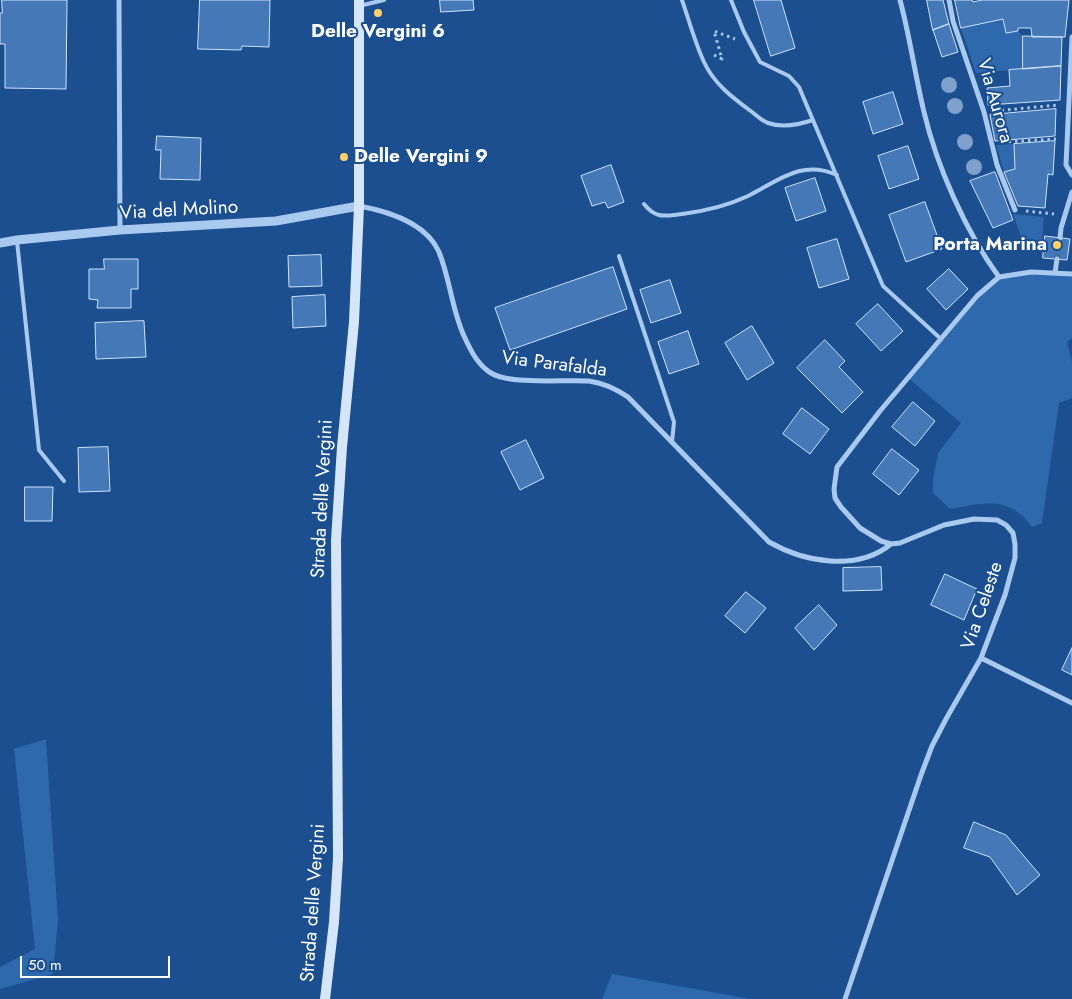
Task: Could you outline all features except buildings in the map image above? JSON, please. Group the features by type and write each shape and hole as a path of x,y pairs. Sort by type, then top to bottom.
{"main road":[{"name":"Strada delle Vergini","path":"325,999 334,922 338,858 336,540 342,447 354,322 359,206 359,3"}],"street":[{"path":"118,0 120,230"},
{"path":"900,0 924,113 934,145 948,184 974,237 999,277"},
{"name":"Via Aurora","path":"949,0 953,21 984,112 997,166 1014,210"},
{"path":"1072,37 1066,165 1072,175"},
{"path":"1060,238 1061,228 1070,205 1072,192"},
{"name":"Via del Molino","path":"0,243 120,230 276,221 359,206"},
{"name":"Via Parafalda","path":"359,206 380,210 400,217 427,236 438,251 461,329 472,354 489,372 531,381 590,381 610,386 628,397 759,532 783,550 810,559 845,561 870,556 886,549 891,544"},
{"path":"1055,273 1057,259"},
{"path":"891,544 870,534 849,518 835,498 834,477 837,468 880,411 978,296 999,277 1031,272 1072,274"},
{"name":"Via Celeste","path":"845,999 924,768 946,719 981,658 1012,575 1015,544 1012,533 1006,525 997,520 987,519 959,521 908,540 891,544"},
{"path":"981,658 1072,703"}],"lane":[{"path":"359,3 384,0"},
{"path":"682,0 704,63 730,96 764,122 789,126 813,120"},
{"path":"732,0 746,36 760,62 789,76 799,87 883,286 941,340"},
{"path":"644,204 650,212 662,217 704,211 748,196 775,180 790,174 824,169 837,175"},
{"path":"17,240 39,450 64,481"},
{"path":"619,256 674,422 672,442"}],"path":[{"path":"698,46 722,59 714,31 736,40 746,36"},
{"path":"984,112 1069,104"},
{"path":"992,143 1067,138"}],"shaded area":[{"path":"1003,19 1006,33 1018,31 1023,36 1023,69 976,73 961,28"},
{"path":"1014,144 1015,169 1004,172 996,145"},
{"path":"1013,214 1044,217 1041,251 1022,240"},
{"path":"1014,274 1072,274 1072,338 1067,342 1072,362 1072,398 1059,403 1042,523 1032,527 1014,510 1005,506 985,504 950,509 933,493 933,480 938,453 961,423 908,378 977,296 999,277"},
{"path":"46,739 58,920 53,974 0,989 0,967 35,949 14,749"},
{"path":"612,974 750,999 602,999"}],"tunnel":[{"path":"1057,259 1060,238"}],"place":[{"name":"Delle Vergini 6","path":"378,13"},
{"name":"Delle Vergini 9","path":"344,157"},
{"name":"Porta Marina","path":"1057,245"}]}
